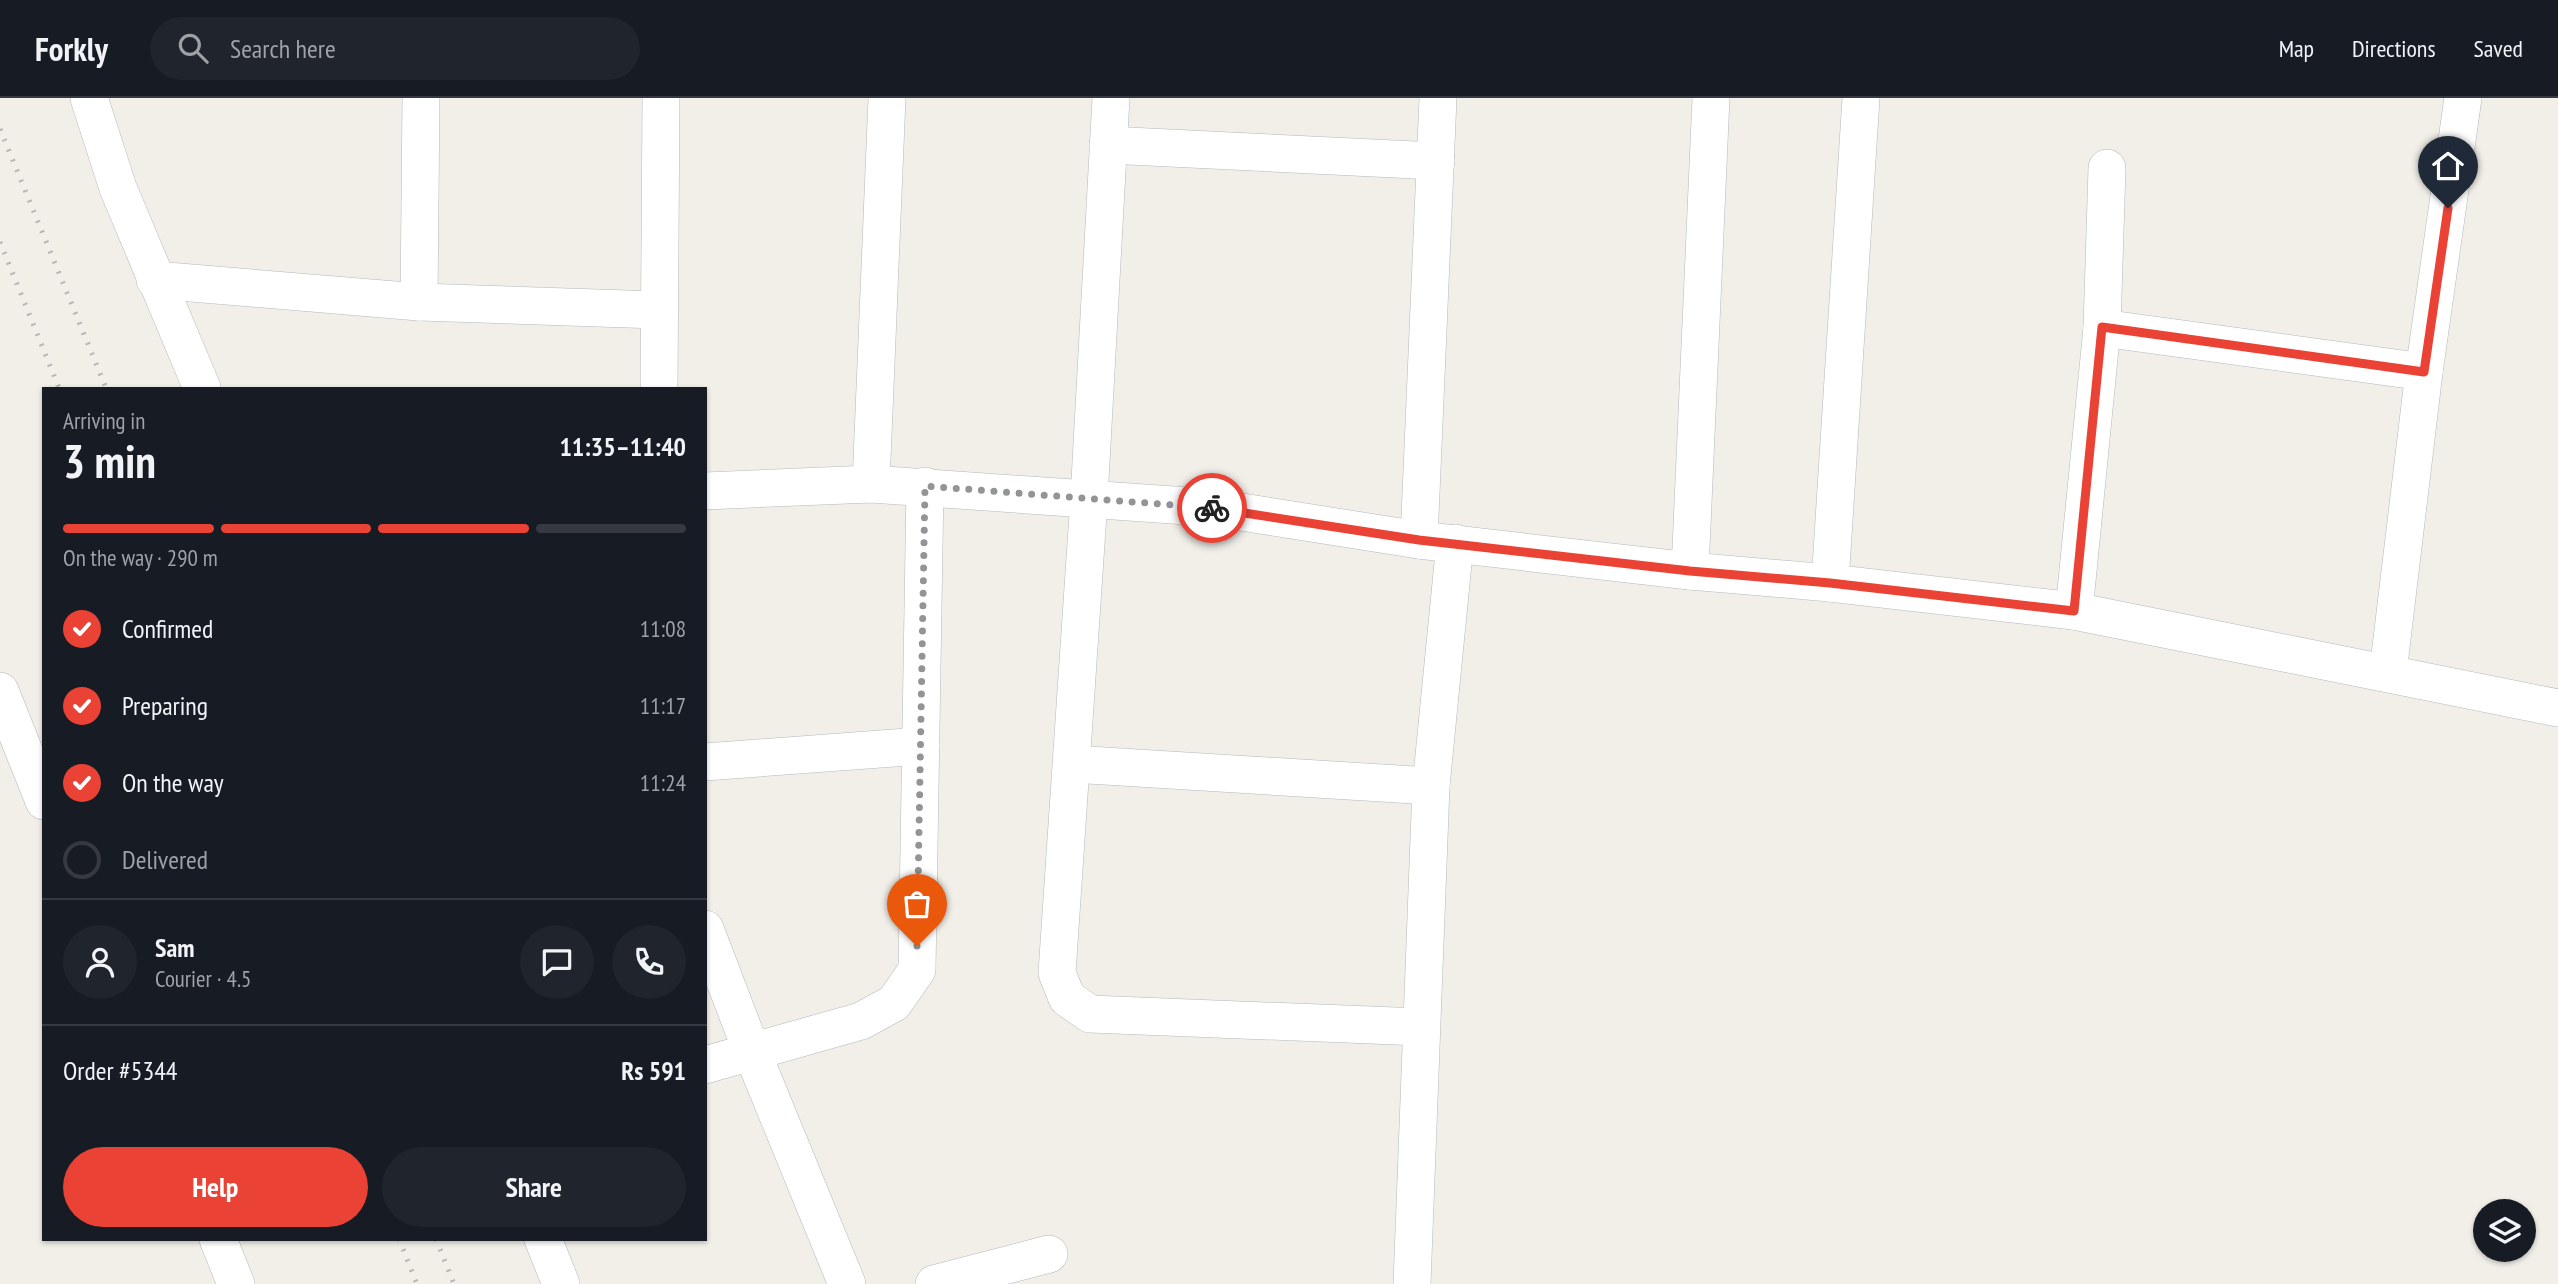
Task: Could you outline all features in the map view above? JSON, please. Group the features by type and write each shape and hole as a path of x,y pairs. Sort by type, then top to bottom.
{"street":[{"path":"89,98 118,188 202,387"},
{"path":"419,302 422,98"},
{"path":"659,387 661,98"},
{"path":"871,484 887,98"},
{"path":"1111,98 1089,499 1057,973 1067,998 1090,1014 1421,1027"},
{"path":"1419,540 1438,98"},
{"path":"1690,571 1711,98"},
{"path":"1830,583 1861,98"},
{"path":"2388,672 2424,372 2463,98"},
{"path":"1108,145 1436,161"},
{"path":"2074,611 2102,327 2107,168"},
{"path":"155,280 419,302 658,310"},
{"path":"2102,327 2424,372"},
{"path":"707,491 871,484 1216,508 1419,540 2074,611 2558,708"},
{"path":"707,1064 861,1021 894,1003 917,971 925,486"},
{"path":"1412,1284 1431,786 1455,543"},
{"path":"0,691 42,796"},
{"path":"707,762 921,746"},
{"path":"1072,765 1431,786"},
{"path":"707,934 847,1284"},
{"path":"219,1241 236,1284"},
{"path":"544,1241 561,1284"},
{"path":"934,1284 1049,1254"}],"railway":[{"path":"0,129 106,387"},
{"path":"0,242 59,387"},
{"path":"400,1241 417,1284"},
{"path":"437,1241 454,1284"}],"way so far":[{"path":"917,946 925,486 1212,508"}],"route":[{"path":"1212,508 1419,540 2074,611 2102,327 2424,372 2448,208"}]}
